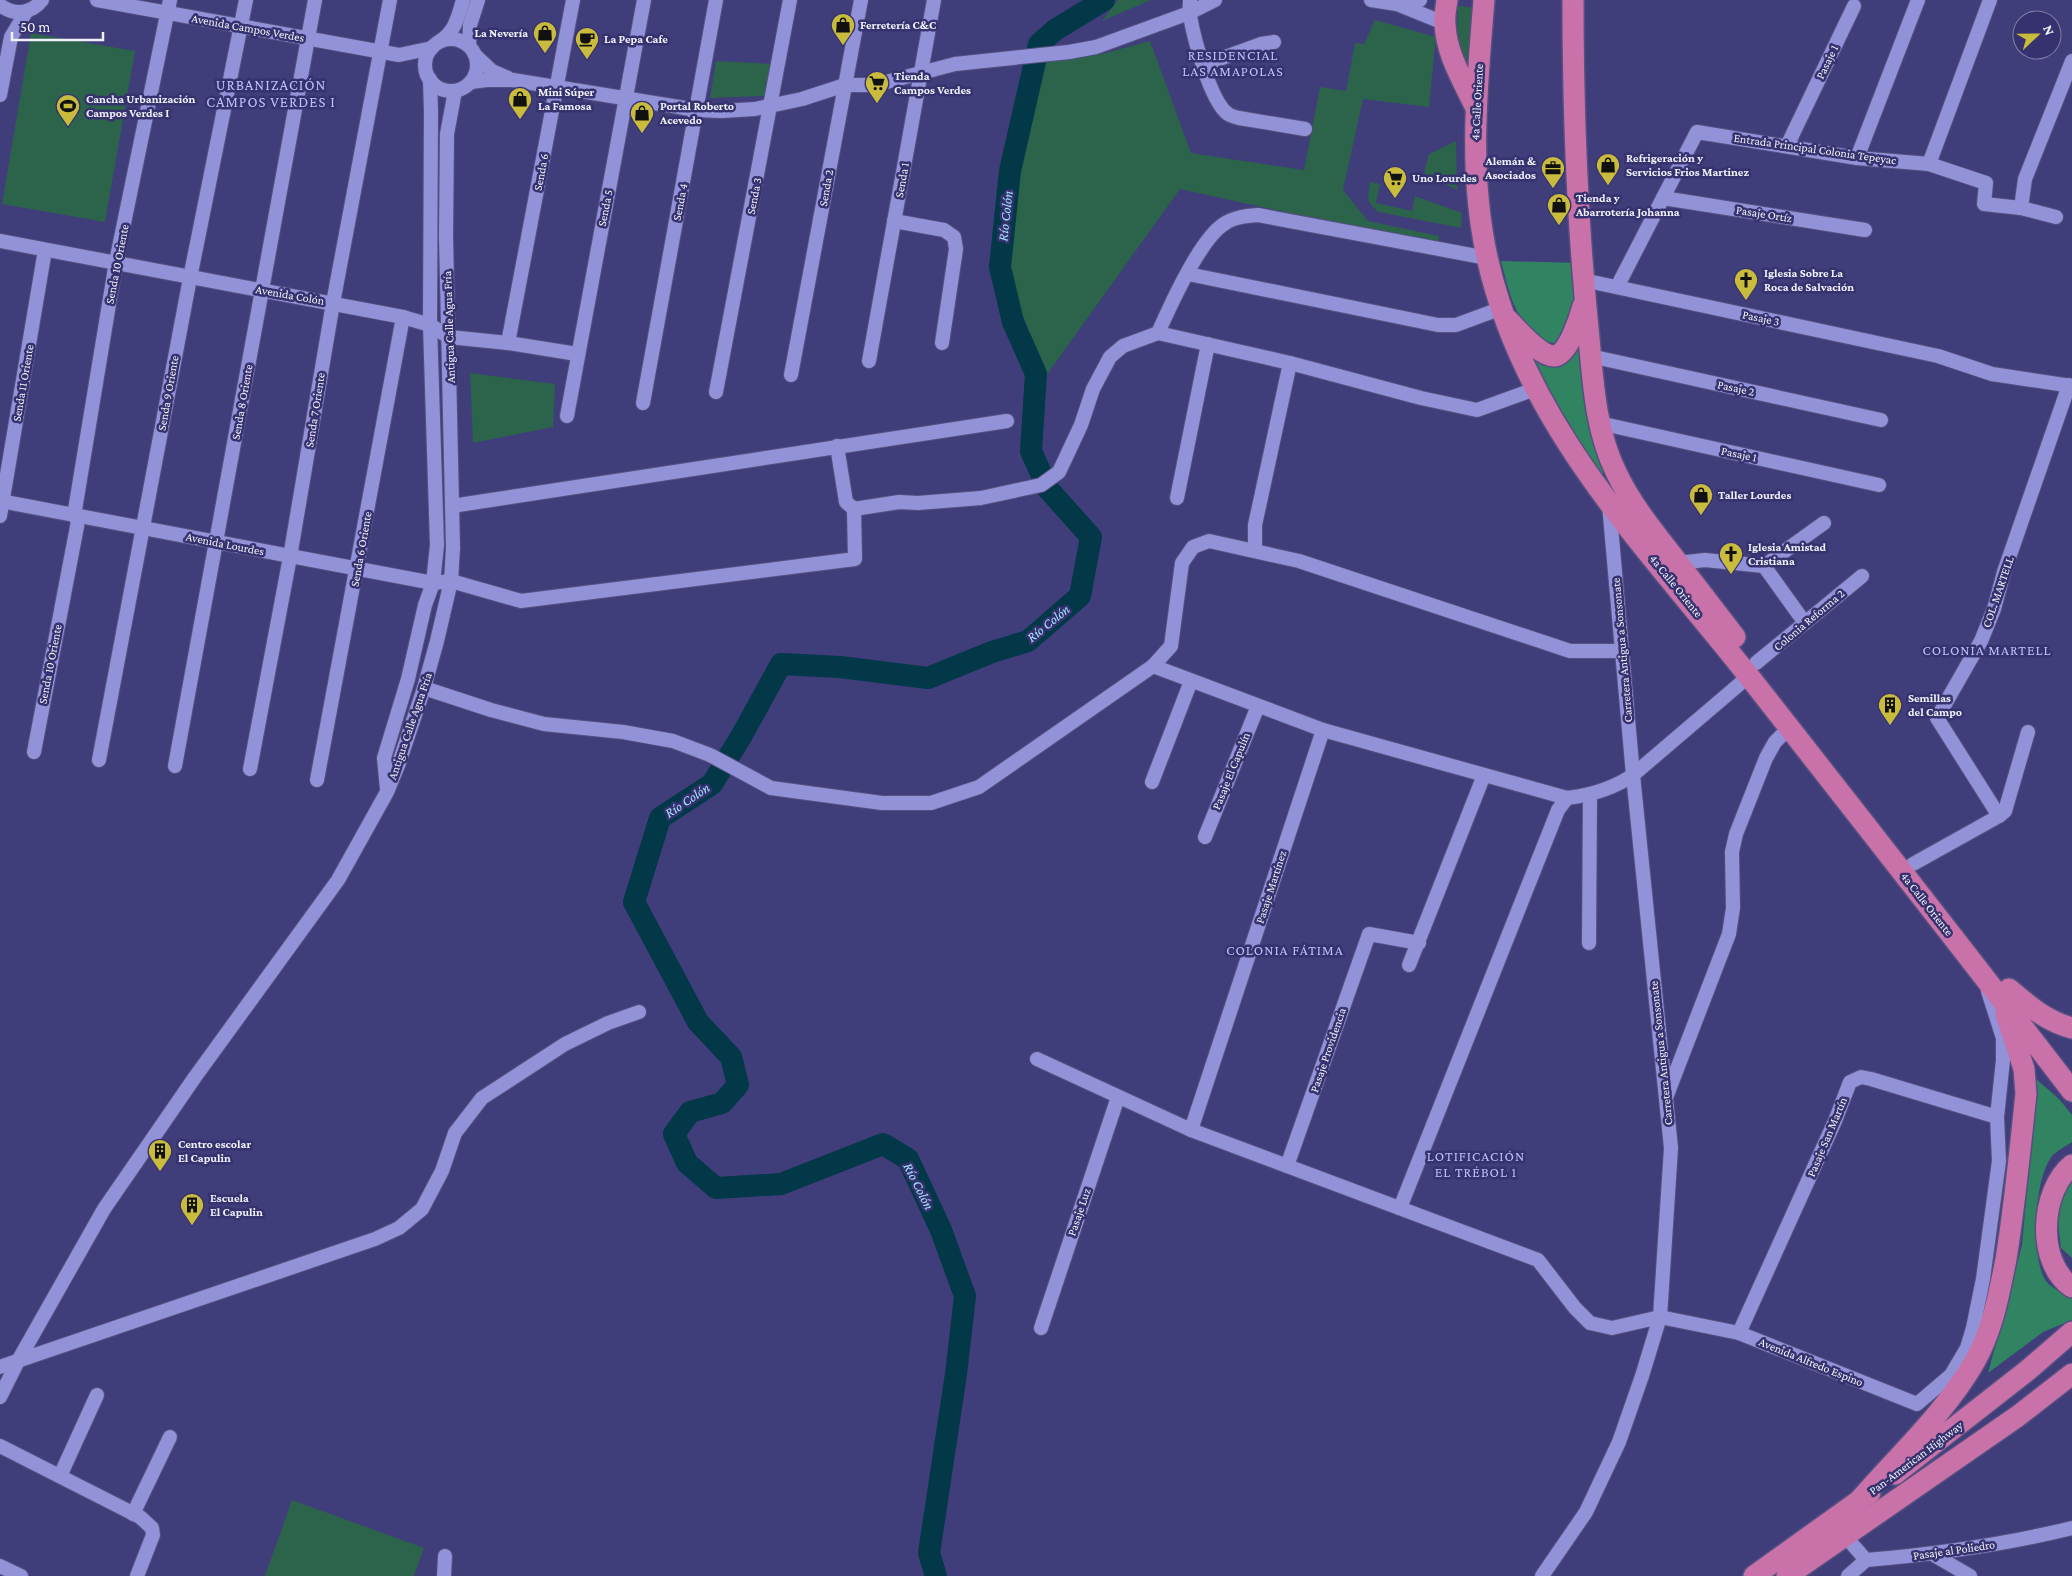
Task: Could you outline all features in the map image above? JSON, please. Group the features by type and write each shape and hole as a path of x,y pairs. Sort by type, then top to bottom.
{"highway":[{"path":"1447,0 1444,23 1447,42 1453,60 1476,108"},
{"name":"4a Calle Oriente","path":"1484,0 1476,108 1475,176 1478,209 1487,258 1503,312 1519,357 1534,389 1565,440 1609,504 1752,670 1913,864 2072,1091"},
{"name":"4a Calle Oriente","path":"1573,0 1573,69 1584,290 1599,423 1606,451 1626,491 1642,517 1678,563 1790,728 1979,972 2005,993 2072,1069"},
{"path":"1503,312 1540,350 1554,356 1562,351 1576,328 1584,290"},
{"path":"2005,993 2052,1022 2072,1028"},
{"path":"1859,1500 1960,1386 1984,1342 1996,1309 2015,1199 2026,1094 2024,1069 2005,993"},
{"path":"2072,1165 2064,1172 2053,1194 2049,1208 2047,1236 2052,1262 2066,1283 2072,1287"},
{"name":"Pan-American Highway","path":"1754,1576 1928,1450 2072,1332"},
{"name":"Pan-American Highway","path":"1798,1573 1845,1536 2018,1416 2072,1374"}],"street":[{"path":"0,95 11,37 26,12 43,0"},
{"name":"Avenida Campos Verdes","path":"97,0 399,55 411,61 428,77"},
{"name":"Senda 10 Oriente","path":"34,752 76,516 116,262 170,0"},
{"name":"Senda 9 Oriente","path":"98,760 190,278 246,0"},
{"name":"Senda 8 Oriente","path":"175,766 314,0"},
{"name":"Senda 7 Oriente","path":"250,768 290,557 333,303 390,0"},
{"path":"463,0 449,36 434,46 426,60 428,77 441,89 455,91 464,88 476,74 478,64 468,36 478,0"},
{"name":"Senda 6","path":"508,343 573,0"},
{"name":"Senda 5","path":"567,416 644,0"},
{"name":"Senda 4","path":"642,403 716,0"},
{"name":"Senda 3","path":"716,392 772,106 790,0"},
{"name":"Senda 2","path":"791,375 861,0"},
{"name":"Senda 1","path":"869,361 934,0"},
{"path":"471,82 513,80 697,110 721,111 772,106 802,99 845,85 875,85 955,64 1069,52 1096,47 1190,7 1215,0"},
{"path":"1371,0 1396,4 1444,23"},
{"path":"1396,4 1420,0"},
{"path":"1857,158 1918,0"},
{"path":"1929,164 1990,0"},
{"path":"0,6 13,12 26,12"},
{"path":"0,6 11,37"},
{"name":"Pasaje 1","path":"1786,146 1854,6"},
{"path":"1190,7 1203,65 1216,99 1229,115 1261,123 1305,129"},
{"path":"434,46 450,39 457,40 472,51 492,71 513,80"},
{"path":"1203,65 1261,44 1274,42"},
{"name":"Avenida Campos Verdes","path":"399,55 434,46"},
{"path":"2021,208 2026,179 2072,61"},
{"name":"Antigua Calle Agua Fría","path":"387,792 384,758 415,652 425,605 433,583 437,545 430,325 431,112 428,77"},
{"name":"Antigua Calle Agua Fría","path":"387,792 399,764 424,688 451,581 453,548 446,236 447,134 455,91"},
{"name":"Entrada Principal Colonia Tepeyac","path":"1663,198 1697,132 1857,158 1929,164 1986,183 1984,204 2021,208 2056,217"},
{"path":"1617,287 1663,198"},
{"name":"Pasaje Ortíz","path":"1663,198 1865,230"},
{"path":"1158,333 1171,303 1211,234 1225,223 1242,216 1258,215 1487,258"},
{"path":"894,221 944,230 954,237 956,249 942,343"},
{"name":"Avenida Colón","path":"0,241 403,317 430,325 449,336 577,354"},
{"name":"Senda 11 Oriente","path":"0,516 1,501 45,250"},
{"path":"1188,274 1438,325 1456,325 1503,312"},
{"name":"Pasaje 3","path":"1584,290 1617,287 1938,356 1992,374 2070,386"},
{"name":"Senda 6 Oriente","path":"317,780 403,317"},
{"path":"854,509 899,502 918,503 981,498 1041,485 1059,472 1081,425 1093,389 1110,357 1123,346 1158,333 1290,363 1421,398 1477,410 1534,389"},
{"path":"1177,498 1208,344"},
{"name":"Pasaje 2","path":"1590,356 1881,420"},
{"path":"1255,550 1255,525 1290,363"},
{"name":"COL. MARTELL","path":"2000,816 1937,718 1981,641 1994,609 2004,572 2070,386"},
{"path":"452,506 1007,421"},
{"name":"Pasaje 1","path":"1599,423 1879,485"},
{"path":"451,581 521,600 854,559 854,509 846,502 837,446"},
{"name":"Avenida Lourdes","path":"1,501 433,583 451,581"},
{"name":"Carretera Antigua a Sonsonate","path":"1542,1576 1586,1512 1619,1442 1660,1317 1671,1148 1633,775 1609,504"},
{"path":"1678,563 1705,560 1764,566 1824,523"},
{"path":"424,688 490,710 544,724 623,732 673,741 710,755 771,788 882,803 931,802 979,787 1152,666 1170,646 1182,563 1193,546 1209,541 1299,560 1570,651 1623,651"},
{"path":"1764,566 1805,623"},
{"name":"Colonia Reforma 2","path":"1567,798 1590,795 1618,786 1633,775 1805,623 1862,576"},
{"path":"1152,666 1323,730 1567,798 1558,810 1400,1208"},
{"path":"1152,782 1191,681"},
{"name":"Pasaje El Capulín","path":"1205,837 1258,706"},
{"path":"1666,1098 1729,934 1733,908 1732,852 1736,834 1766,758 1775,742 1790,728"},
{"name":"Pasaje Martínez","path":"1190,1130 1323,730"},
{"path":"1913,864 2000,816 2005,810 2028,732"},
{"path":"1410,965 1484,776"},
{"path":"0,1397 18,1361 104,1209 195,1077 338,880 387,792"},
{"path":"1589,943 1590,795"},
{"name":"Pasaje Providencia","path":"1287,1166 1369,934 1419,943"},
{"path":"1979,972 1993,1003 2003,1038 1998,1117"},
{"path":"0,1367 375,1239 399,1228 422,1209 442,1171 455,1133 482,1098 565,1044 608,1023 639,1012"},
{"path":"1037,1059 1190,1130 1538,1260 1575,1308 1590,1323 1612,1328 1660,1317"},
{"name":"Pasaje San Martín","path":"1739,1333 1836,1121 1850,1082 1861,1077 1871,1079 1998,1117"},
{"name":"Pasaje Luz","path":"1041,1328 1118,1097"},
{"name":"Avenida Alfredo Espino","path":"1660,1317 1739,1333 1917,1404 1951,1375 1967,1348 1978,1305 1995,1202 1999,1161 1998,1117"},
{"path":"60,1476 97,1395"},
{"path":"133,1514 170,1437"},
{"path":"0,1446 140,1517 152,1528 153,1535 137,1576"},
{"name":"Pasaje al Poliedro","path":"1866,1560 1934,1554 2018,1541 2072,1528"},
{"path":"1845,1536 1866,1560 1848,1576"},
{"path":"1934,1554 1970,1576"},
{"path":"444,1576 445,1556"},
{"path":"0,1566 21,1576"}],"green space":[{"path":"1118,0 1151,0 1102,21"},
{"path":"1458,6 1481,8 1469,72 1457,38"},
{"path":"1375,20 1436,37 1429,107 1363,99 1343,190 1368,221 1439,236 1438,246 1180,189 1046,376 1013,290 1008,265 1016,173 1044,61 1098,55 1150,41 1191,153 1304,170 1320,87 1346,91 1355,43 1364,44"},
{"name":"Cancha Urbanización Campos Verdes I","path":"31,33 135,51 105,222 2,204"},
{"path":"716,61 772,64 767,96 710,98"},
{"name":"Uno Lourdes","path":"1456,141 1457,190 1424,173 1429,154"},
{"name":"Uno Lourdes","path":"1370,182 1380,184 1376,203 1412,211 1415,196 1462,213 1461,228 1379,212 1371,205 1368,199"},
{"path":"1501,261 1579,263 1582,298 1559,343 1551,343 1544,340 1525,324 1515,307"},
{"path":"1584,332 1605,472 1600,475 1575,442 1529,355 1540,355"},
{"path":"470,373 555,384 553,427 473,443"},
{"path":"2035,1078 2059,1099 2072,1115 2072,1142 2053,1155 2042,1180 2038,1198 2036,1236 2041,1270 2046,1281 2054,1288 2072,1297 2072,1320 2043,1332 1988,1373 2022,1245 2034,1112"},
{"path":"2072,1175 2072,1258 2061,1248 2056,1205"},
{"path":"292,1500 424,1548 414,1576 265,1576"}],"waterway":[{"name":"Río Colón","path":"936,1576 929,1553 956,1374 965,1296 941,1230 908,1159 883,1144 781,1184 716,1188 687,1163 674,1134 690,1112 722,1103 738,1085 731,1057 698,1022 634,902 660,818 712,784 742,735 781,664 840,667 928,678 992,652 1028,641 1080,596 1091,537 1048,489 1031,451 1036,374 1013,322 1000,267 1010,171 1039,44 1055,30 1104,0"}],"place":[{"name":"Ferretería C&C","path":"843,46"},
{"name":"La Nevería","path":"545,54"},
{"name":"La Pepa Cafe","path":"587,60"},
{"name":"Tienda Campos Verdes","path":"877,104"},
{"name":"Mini Súper La Famosa","path":"520,120"},
{"name":"Cancha Urbanización Campos Verdes I","path":"68,127"},
{"name":"Portal Roberto Acevedo","path":"642,134"},
{"name":"Refrigeración y Servicios Frios Martinez","path":"1608,186"},
{"name":"Alemán & Asociados","path":"1553,189"},
{"name":"Uno Lourdes","path":"1395,199"},
{"name":"Tienda y Abarrotería Johanna","path":"1559,226"},
{"name":"Iglesia Sobre La Roca de Salvación","path":"1746,301"},
{"name":"Taller Lourdes","path":"1701,516"},
{"name":"Iglesia Amistad Cristiana","path":"1731,575"},
{"name":"Semillas del Campo","path":"1890,726"},
{"name":"Centro escolar El Capulin","path":"160,1172"},
{"name":"Escuela El Capulin","path":"192,1226"}],"district":[{"name":"RESIDENCIAL LAS AMAPOLAS","path":"1233,64"},
{"name":"URBANIZACIÓN CAMPOS VERDES I","path":"271,94"},
{"name":"COLONIA MARTELL","path":"1987,650"},
{"name":"COLONIA FÁTIMA","path":"1285,950"},
{"name":"LOTIFICACIÓN EL TRÉBOL 1","path":"1476,1164"}]}
